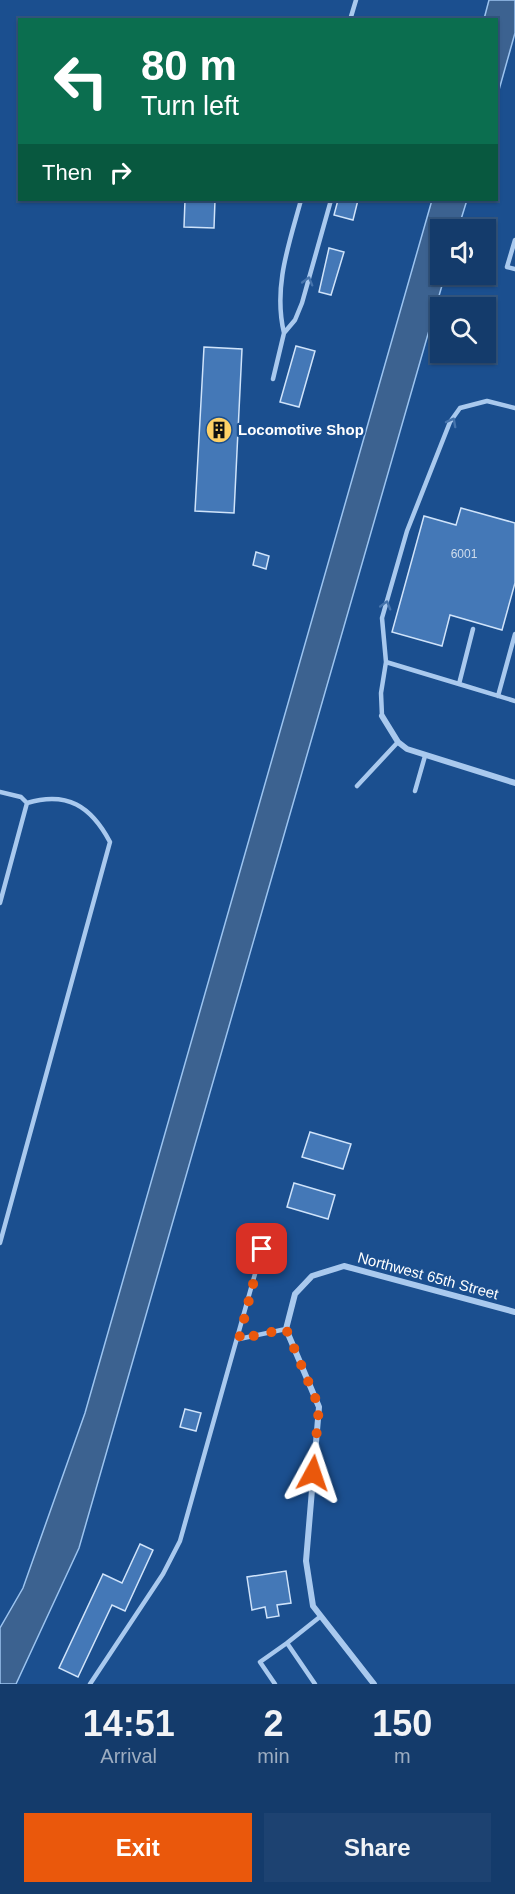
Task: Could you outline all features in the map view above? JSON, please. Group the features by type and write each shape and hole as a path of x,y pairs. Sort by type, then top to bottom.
{"street":[{"path":"382,716 398,742 424,756 515,783"},
{"name":"Northwest 65th Street","path":"286,1329 295,1294 312,1276 344,1266 515,1312"},
{"path":"286,1329 319,1407 306,1561 313,1605 374,1684"}],"lane":[{"path":"351,18 356,0"},
{"path":"273,379 284,333 279,293 301,201"},
{"path":"284,333 295,320 302,303 331,201"},
{"path":"515,240 507,267 515,269"},
{"path":"382,716 381,693 386,662 382,618 407,531 450,422 460,408 487,401 515,408"},
{"path":"459,684 474,629"},
{"path":"498,696 515,634"},
{"path":"386,662 515,700"},
{"path":"357,786 398,742"},
{"path":"415,791 424,756"},
{"path":"0,792 21,797 27,803"},
{"path":"0,1243 110,842 101,824 81,805 48,797 27,803"},
{"path":"0,903 27,803"},
{"path":"90,1684 163,1574 180,1540 239,1339 262,1249"},
{"path":"239,1339 286,1329"},
{"path":"275,1684 260,1662 321,1616"},
{"path":"287,1643 315,1684"}],"water":[{"path":"489,0 515,0 515,33 498,93 498,18 484,18"},
{"path":"432,201 467,201 461,219 430,219 430,285 442,285 439,297 430,297 430,327 79,1548 16,1684 0,1684 0,1628 23,1588 85,1413"}],"building":[{"path":"185,201 215,201 214,228 184,227"},
{"path":"338,201 358,201 353,220 334,215"},
{"path":"329,248 344,252 331,295 319,292"},
{"path":"296,346 315,351 299,407 280,402"},
{"name":"Locomotive Shop","path":"204,347 242,349 234,513 195,511"},
{"path":"461,508 515,523 515,583 502,630 450,615 442,646 392,632 424,516 456,525"},
{"path":"256,552 269,556 266,569 253,565"},
{"path":"310,1132 351,1144 343,1169 302,1157"},
{"path":"294,1183 335,1195 328,1219 287,1207"},
{"path":"185,1409 201,1413 196,1431 180,1427"},
{"path":"140,1544 153,1550 125,1611 112,1605 78,1677 59,1668 103,1574 122,1583"},
{"path":"286,1571 291,1603 277,1605 279,1616 267,1618 265,1607 252,1610 247,1577"}],"place":[{"name":"Locomotive Shop","path":"219,430"}],"route":[{"path":"262,1249 239,1339 286,1329 319,1407 313,1473"}]}
